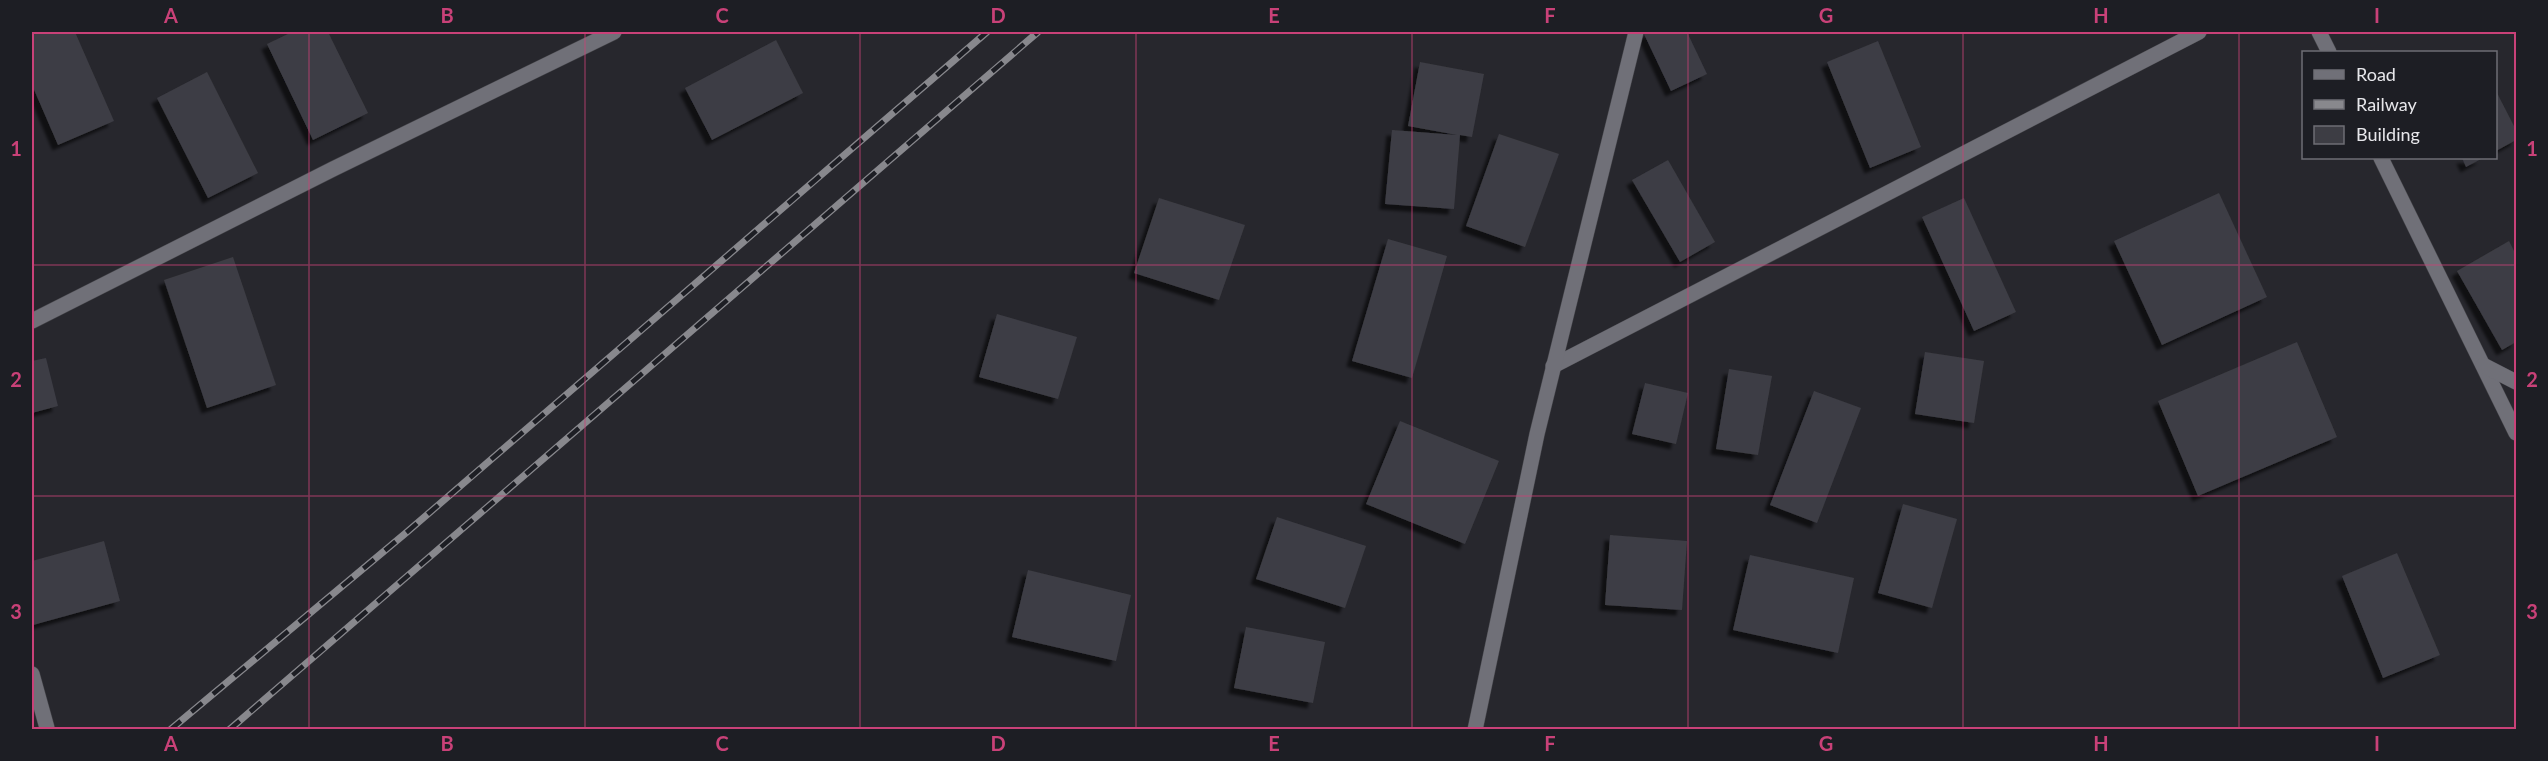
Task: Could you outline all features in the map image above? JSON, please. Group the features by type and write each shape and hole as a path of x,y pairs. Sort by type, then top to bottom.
{"street":[{"path":"32,321 333,169 614,32"},
{"path":"1475,729 1537,434 1636,32"},
{"path":"1553,366 2199,32"},
{"path":"2319,32 2328,51"},
{"path":"2381,159 2517,433"},
{"path":"2483,364 2517,382"},
{"path":"32,674 47,728"}],"building":[{"path":"39,32 75,32 114,121 58,145 32,85 32,35"},
{"path":"292,32 328,32 368,113 313,140 267,44"},
{"path":"1643,32 1687,32 1707,74 1671,91"},
{"path":"776,40 803,93 712,140 685,88"},
{"path":"1878,41 1921,147 1870,168 1827,62"},
{"path":"1420,62 1484,74 1472,137 1460,135 1454,209 1385,204 1392,130 1457,135 1408,126"},
{"path":"207,72 258,173 208,198 157,98"},
{"path":"2497,93 2516,130 2516,140 2497,150"},
{"path":"1499,134 1559,154 1525,247 1466,226"},
{"path":"2462,159 2481,159 2466,167"},
{"path":"1668,160 1715,242 1680,262 1632,180"},
{"path":"2219,193 2267,297 2162,345 2114,241"},
{"path":"1159,198 1245,225 1219,300 1134,273"},
{"path":"1964,198 2016,312 1974,331 1922,217"},
{"path":"1388,239 1447,256 1412,378 1352,361"},
{"path":"2509,241 2516,255 2516,342 2502,350 2457,271"},
{"path":"233,257 276,385 207,408 164,280"},
{"path":"997,314 1077,337 1058,399 979,377"},
{"path":"2297,342 2337,437 2198,496 2158,401"},
{"path":"1925,352 1984,361 1974,423 1915,414"},
{"path":"46,358 58,406 32,413 32,361"},
{"path":"1729,369 1772,376 1758,455 1716,449"},
{"path":"1645,383 1688,393 1676,444 1632,434"},
{"path":"1814,391 1861,408 1817,523 1770,505"},
{"path":"1400,421 1499,461 1465,544 1366,504"},
{"path":"1903,504 1957,519 1932,608 1878,593"},
{"path":"1277,517 1366,546 1345,608 1256,579"},
{"path":"1610,535 1687,541 1682,610 1605,605"},
{"path":"104,541 120,601 33,625 32,561"},
{"path":"2397,553 2440,655 2383,678 2342,576"},
{"path":"1750,555 1854,578 1838,653 1733,630"},
{"path":"1028,570 1131,595 1116,661 1012,637"},
{"path":"1246,627 1325,642 1313,703 1234,688"}],"railway":[{"path":"170,730 407,532 987,32"},
{"path":"229,730 1038,32"}]}
